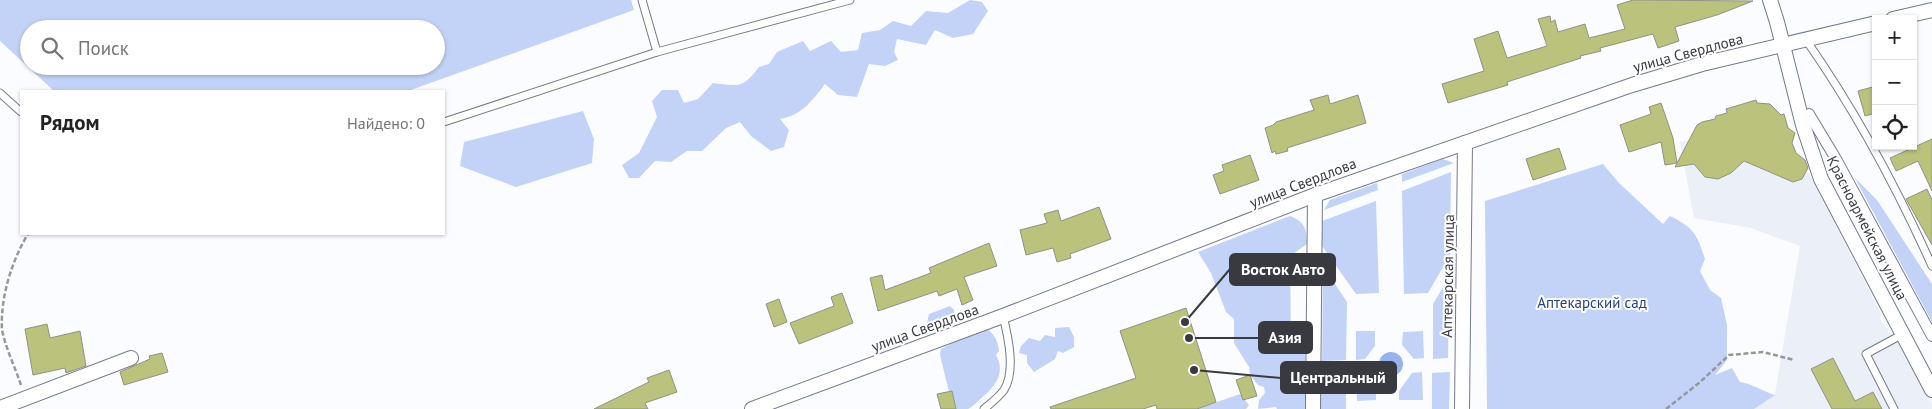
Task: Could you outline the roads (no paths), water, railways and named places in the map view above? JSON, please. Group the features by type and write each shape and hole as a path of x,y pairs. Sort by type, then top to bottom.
{"street":[{"name":"Красноармейская улица","path":"1770,0 1803,125 1821,179 1932,390"},
{"path":"1910,15 1932,10"},
{"name":"улица Свердлова","path":"752,409 1003,316 1315,195 1668,73 1872,24"},
{"path":"1809,114 1836,158 1932,336"},
{"name":"Аптекарская улица","path":"1462,409 1465,143"},
{"path":"1313,409 1315,195"},
{"path":"0,408 131,358"}],"lane":[{"path":"642,0 657,52"},
{"path":"445,122 657,52 850,0"},
{"path":"1806,40 1842,94 1908,216 1932,266"},
{"path":"0,92 20,111"},
{"path":"984,409 997,398 1007,384 1010,340 1003,316"},
{"path":"1894,409 1866,354 1903,334"}],"water":[{"path":"1391,352 1396,353 1402,359 1402,369 1396,375 1391,376 1386,375 1380,369 1379,364 1380,359 1386,353"}],"place":[{"name":"Восток Авто","path":"1185,322"},
{"name":"Азия","path":"1189,338"},
{"name":"Центральный","path":"1194,370"}],"park label":[{"name":"Аптекарский сад","path":"1592,303"}]}
